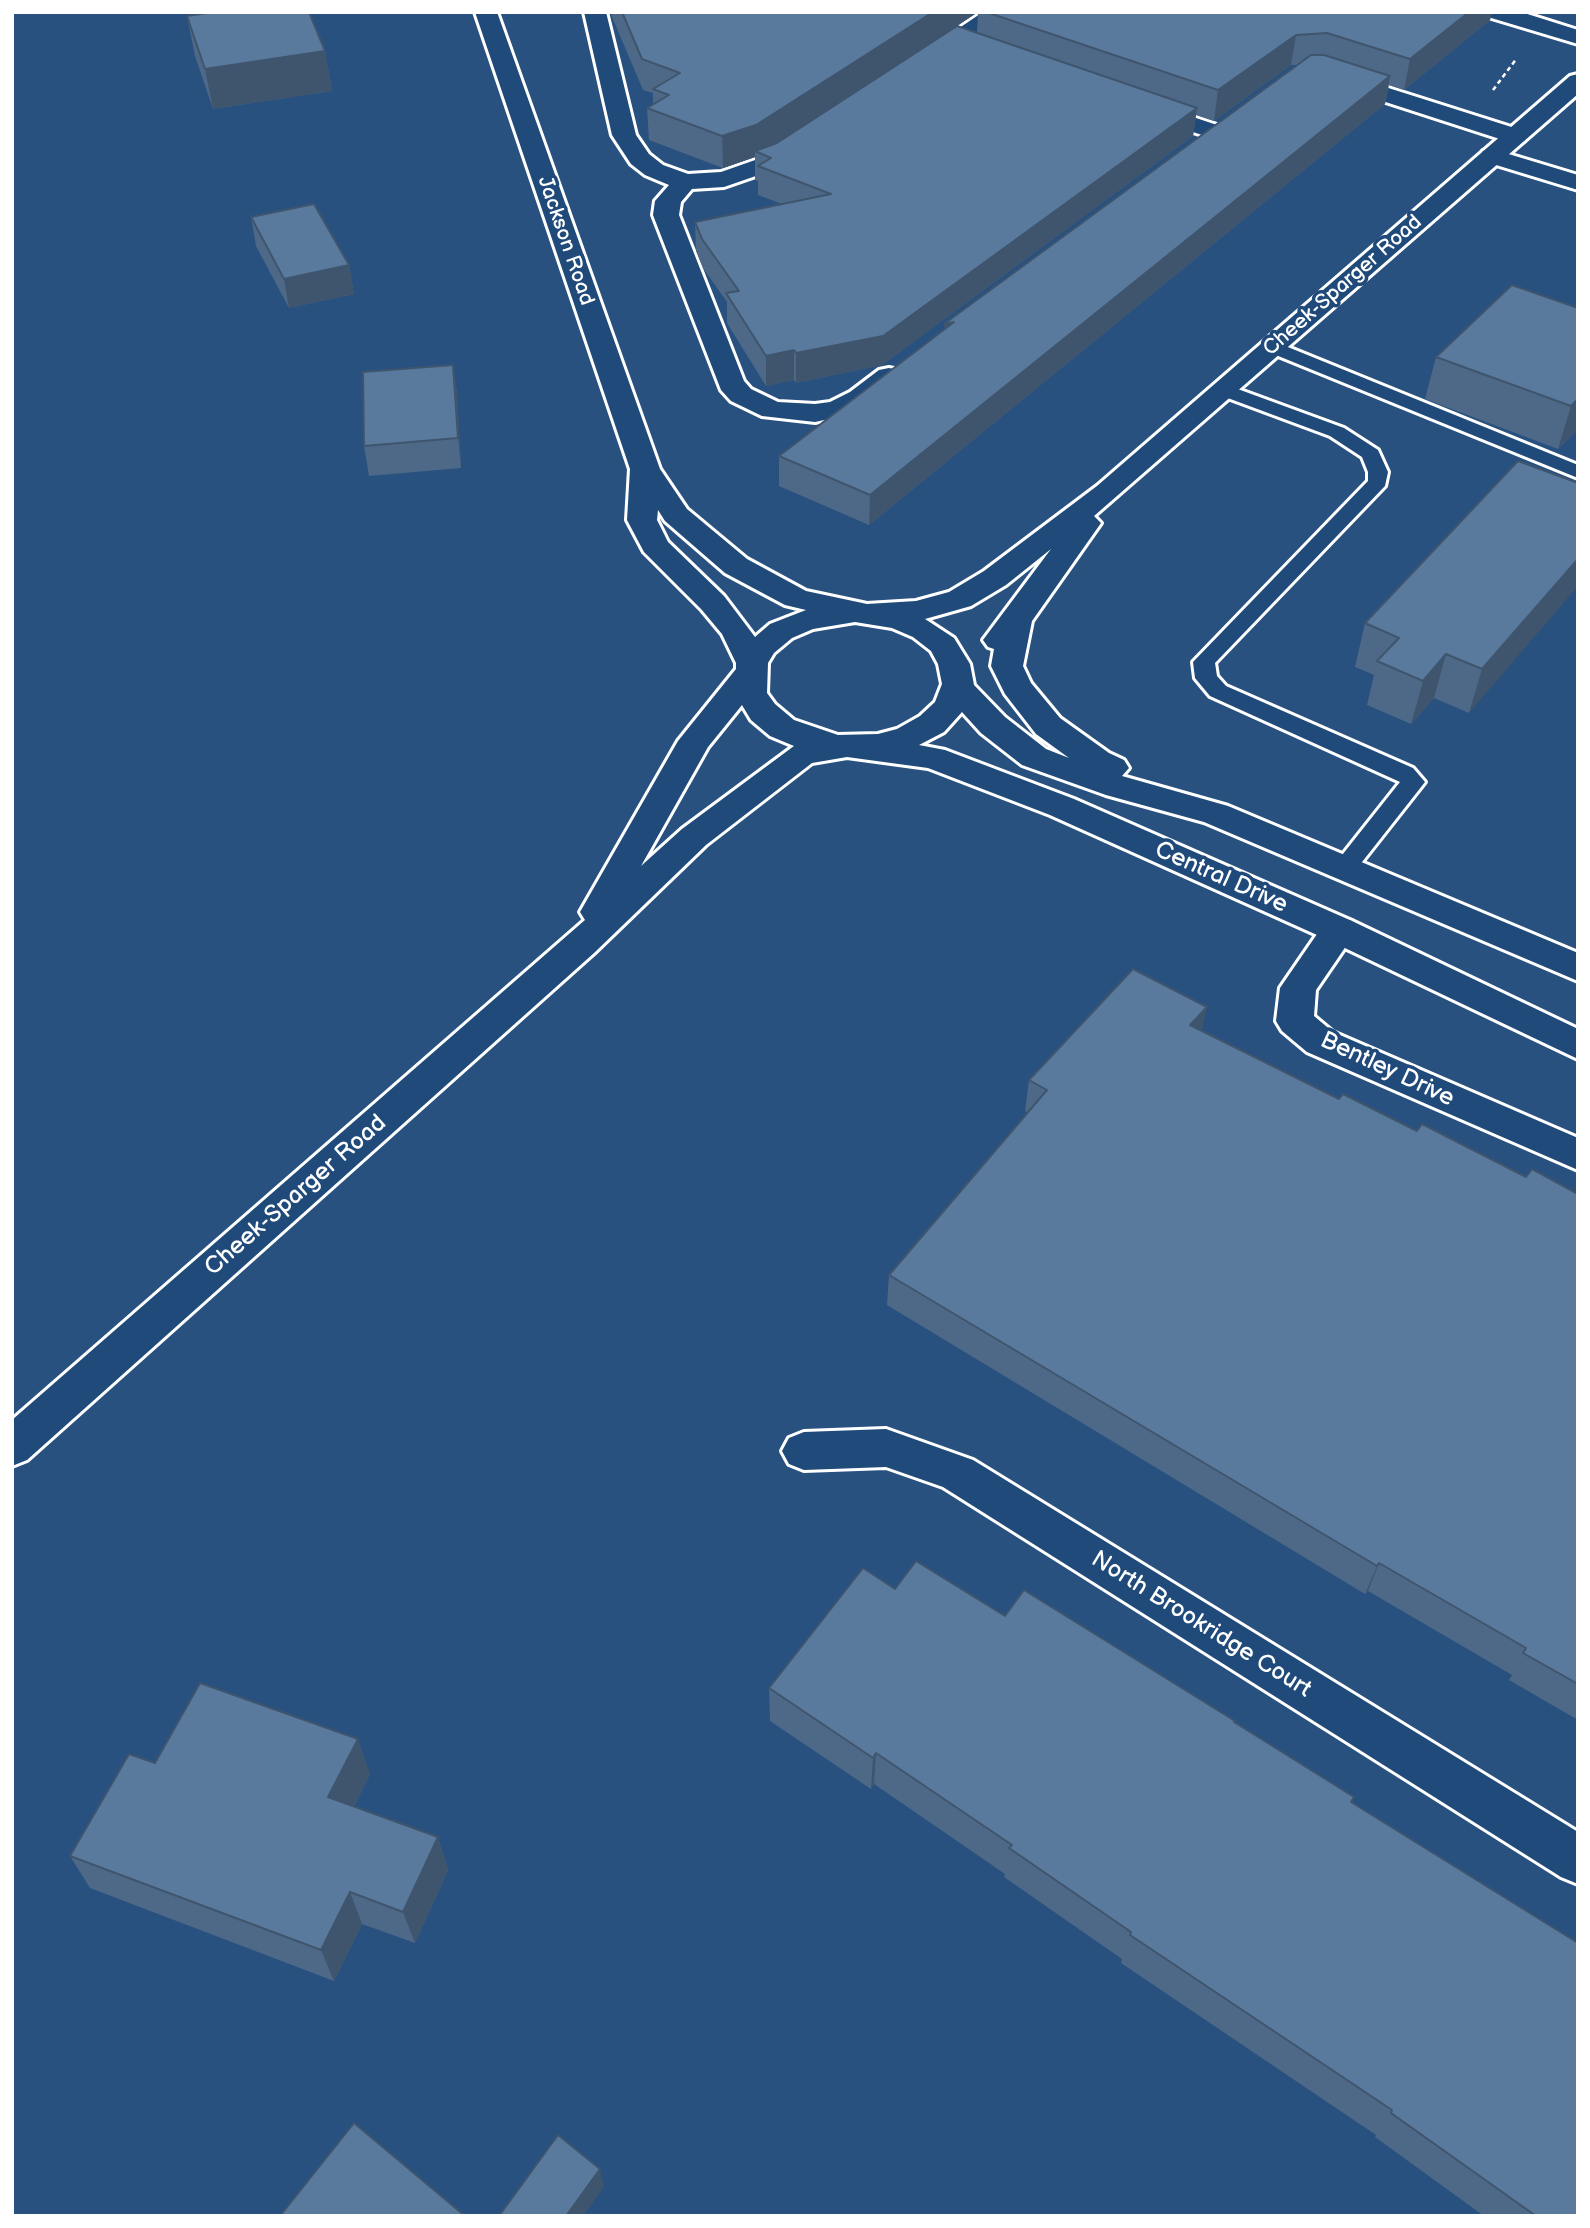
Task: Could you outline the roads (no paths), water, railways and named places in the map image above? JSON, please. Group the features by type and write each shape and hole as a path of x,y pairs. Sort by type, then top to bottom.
{"main road":[{"name":"Jackson Road","path":"486,12 645,469 677,515 736,566 796,598 863,612"},
{"path":"595,12 624,135 640,159 654,170 685,182 705,182 743,174 767,164 825,126"},
{"path":"907,73 999,12"},
{"path":"1496,12 1578,37"},
{"path":"954,43 981,52"},
{"path":"1321,73 1515,136"},
{"name":"Cheek-Sparger Road","path":"863,612 917,611 960,599 995,578 1107,492 1578,81"},
{"path":"1125,101 1227,125 1194,149"},
{"path":"1492,156 1578,183"},
{"path":"685,182 668,201 666,215 731,384 741,395 772,410 814,413 838,408 860,398 904,365"},
{"name":"Jackson Road","path":"645,469 642,520 655,546 713,603 736,631 751,668"},
{"name":"Cheek-Sparger Road","path":"958,685 1016,621 1107,492"},
{"path":"863,612 911,625 943,645 954,664 958,685 950,706 932,724 908,737 878,745 845,746 808,739 782,728 763,712 751,693 751,668 763,646 781,631 805,620 863,612"},
{"path":"1016,621 1007,666 1016,687 1048,726 1097,761 1216,814"},
{"name":"Cheek-Sparger Road","path":"580,944 695,741 751,668"},
{"name":"Central Drive","path":"958,685 993,725 1034,757 1118,787 1216,814 1342,870 1578,968"},
{"name":"Cheek-Sparger Road","path":"12,1447 580,944 694,837 801,755 845,746"},
{"name":"Central Drive","path":"845,746 933,758 1062,807 1339,930 1578,1045"},
{"name":"Bentley Drive","path":"1339,930 1298,988 1295,1021 1320,1042 1578,1155"},
{"name":"North Brookridge Court","path":"804,1451 886,1448 958,1473 1578,1860"}],"lane":[{"path":"1273,347 1578,472"},
{"path":"1224,390 1337,432 1371,454 1378,472 1378,482 1204,662 1206,678 1218,691 1405,773 1413,782 1342,870"}]}
